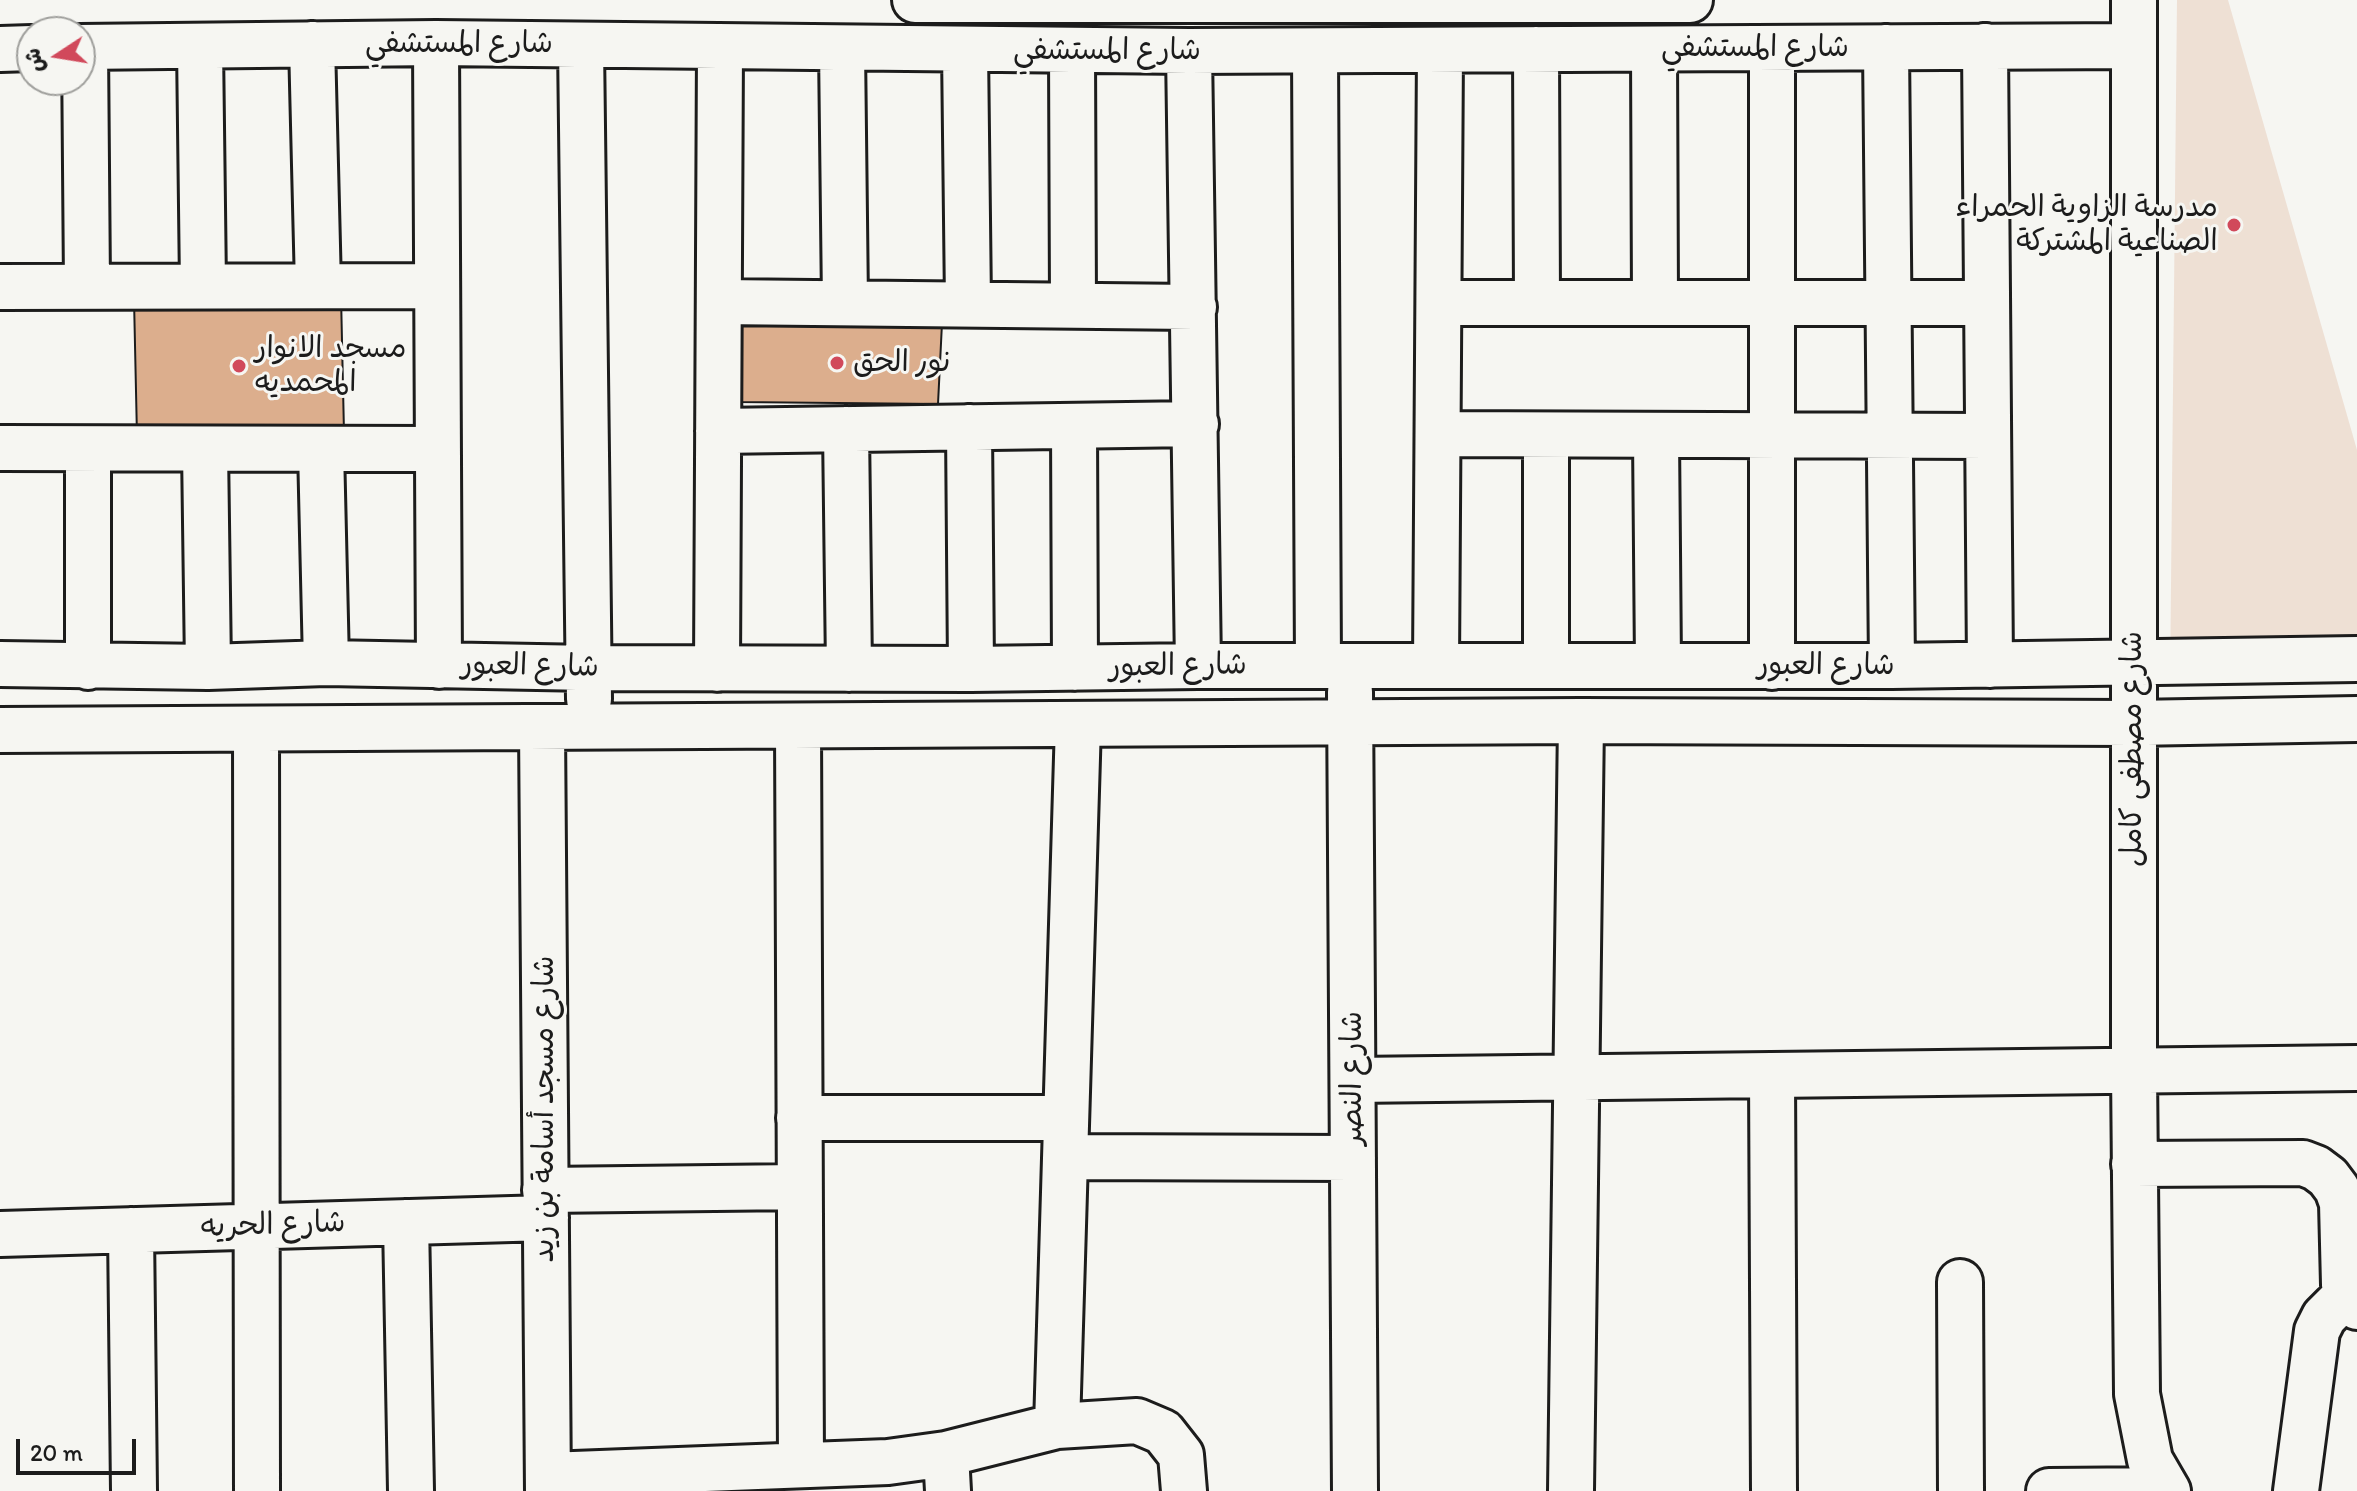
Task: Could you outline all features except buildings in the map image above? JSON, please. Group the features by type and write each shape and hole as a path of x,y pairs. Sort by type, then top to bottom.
{"street":[{"name":"شارع المستشفي","path":"915,0 1690,0"},
{"name":"شارع مصطفى كامل","path":"2134,0 2133,723 2137,1394 2150,1460 2167,1490"},
{"name":"شارع المستشفي","path":"96,47 436,43 1315,51 2133,46"},
{"path":"436,43 439,666"},
{"path":"312,44 318,286"},
{"path":"581,45 589,727"},
{"path":"200,46 203,286"},
{"path":"1985,46 1990,665"},
{"path":"717,669 720,47"},
{"path":"1886,47 1892,666"},
{"path":"842,48 845,303"},
{"path":"965,49 968,304"},
{"path":"1536,49 1537,303"},
{"path":"1654,49 1655,303"},
{"path":"1436,666 1440,50"},
{"path":"1772,50 1772,667"},
{"path":"1072,51 1073,305"},
{"path":"1189,51 1198,666"},
{"name":"شارع النصر","path":"1315,51 1334,666 1350,722 1355,1491"},
{"path":"83,96 87,286"},
{"path":"0,287 436,286"},
{"path":"719,302 1194,307"},
{"path":"1439,303 1987,303"},
{"path":"718,431 1196,424"},
{"path":"1074,426 1075,668"},
{"path":"969,427 971,669"},
{"path":"846,429 849,669"},
{"path":"1438,434 1988,436"},
{"path":"1546,435 1546,666"},
{"path":"1656,436 1658,665"},
{"path":"0,448 438,449"},
{"path":"88,449 88,667"},
{"path":"205,449 208,667"},
{"path":"321,449 326,663"},
{"name":"شارع العبور","path":"0,664 208,667 326,663 590,668 971,669 1198,666 1772,667 2357,659"},
{"name":"شارع العبور","path":"0,730 1581,721 2133,723 2357,719"},
{"path":"1571,1491 1581,721"},
{"path":"1057,1426 1078,724"},
{"path":"798,726 801,1465"},
{"name":"شارع مسجد أسامة بن زيد","path":"542,727 548,1483"},
{"path":"256,729 257,1491"},
{"path":"1353,1080 2357,1068"},
{"path":"1772,1075 1774,1491"},
{"path":"799,1118 1353,1158"},
{"path":"2134,1164 2303,1163 2328,1177 2337,1189 2342,1203 2342,1270 2353,1303 2335,1306 2324,1317 2317,1331 2296,1491"},
{"name":"شارع الحريه","path":"0,1234 406,1222 545,1204 799,1187"},
{"path":"406,1222 411,1491"},
{"path":"131,1230 134,1491"},
{"path":"1960,1282 1961,1491"},
{"path":"548,1483 888,1462 947,1472 1057,1426 1137,1421 1163,1432 1181,1455 1184,1491"},
{"path":"2049,1491 2167,1490"}],"shaded area":[{"name":"مدرسة الزاوية الحمراء الصناعية المشتركة","path":"2177,0 2228,0 2357,450 2357,672 2170,682"}],"place":[{"name":"مدرسة الزاوية الحمراء الصناعية المشتركة","path":"2234,225"},
{"name":"نور الحق","path":"837,363"},
{"name":"مسجد الانوار المحمديه","path":"239,366"}]}
